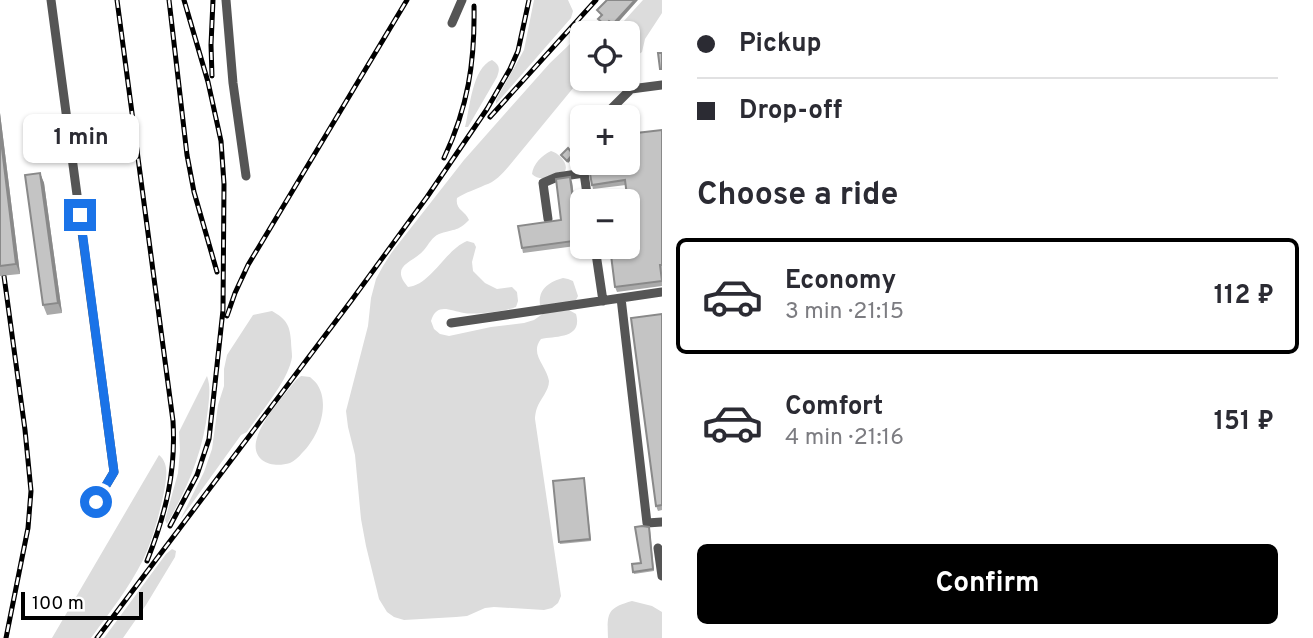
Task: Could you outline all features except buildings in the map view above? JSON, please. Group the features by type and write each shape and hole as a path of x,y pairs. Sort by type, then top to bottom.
{"lane":[{"path":"51,0 114,472 96,502"},
{"path":"226,0 233,83 246,176"},
{"path":"452,23 461,0"},
{"path":"615,105 631,89 662,85"},
{"path":"548,219 543,183 570,175"},
{"path":"597,259 603,300"},
{"path":"451,323 662,292"},
{"path":"621,298 647,523 662,522"},
{"path":"659,548 662,576"}],"shaded area":[{"path":"534,0 568,0 573,11 571,18 496,104 524,50"},
{"path":"643,0 662,0 662,13 645,39 640,53 640,21 624,21"},
{"path":"570,44 571,91 501,175 457,198 457,205 469,220 458,228 434,237 424,250 405,265 401,274 408,287 416,285 431,274 459,245 467,241 474,243 476,247 472,262 473,271 485,283 497,289 512,287 517,292 518,301 516,307 512,308 476,313 444,309 437,311 431,321 440,334 449,336 524,323 544,313 569,310 576,314 576,328 572,332 541,339 537,350 549,381 535,419 561,596 552,608 544,610 494,607 467,616 404,620 387,612 379,599 361,519 355,455 346,411 368,326 371,298 376,279 392,252 464,160"},
{"path":"492,60 499,67 497,77 468,127 465,127 476,80 485,64"},
{"path":"551,151 562,159 566,165 565,171 548,177 536,177 532,174 536,163"},
{"path":"563,278 573,281 578,296 576,300 540,305 543,290"},
{"path":"272,311 284,320 290,331 292,357 286,376 180,520 204,472 212,449 227,355 253,315"},
{"path":"207,376 209,397 206,425 198,455 188,483 167,524 165,520 178,473 179,432"},
{"path":"301,376 310,377 321,392 321,421 308,447 293,461 283,465 269,464 259,457 257,438 269,415"},
{"path":"159,455 166,467 164,492 153,535 137,570 91,638 52,638"},
{"path":"172,549 176,551 175,557 123,638 104,638 166,554"},
{"path":"632,601 652,606 662,612 662,638 608,638 610,613 618,606"}],"railway":[{"path":"117,0 173,421 173,458 168,492 160,526 147,561"},
{"path":"169,0 187,155 194,192 217,272"},
{"path":"170,526 197,475 209,439 223,310 224,184 221,141 208,82 184,0"},
{"path":"212,76 213,0"},
{"path":"227,316 248,265 407,0"},
{"path":"97,638 351,301 487,109 518,51 529,0"},
{"path":"490,117 596,0"},
{"path":"444,158 459,121 468,84 474,6"},
{"path":"4,276 31,491 28,528 6,638"}],"route":[{"path":"80,215 114,472 96,502"}]}
